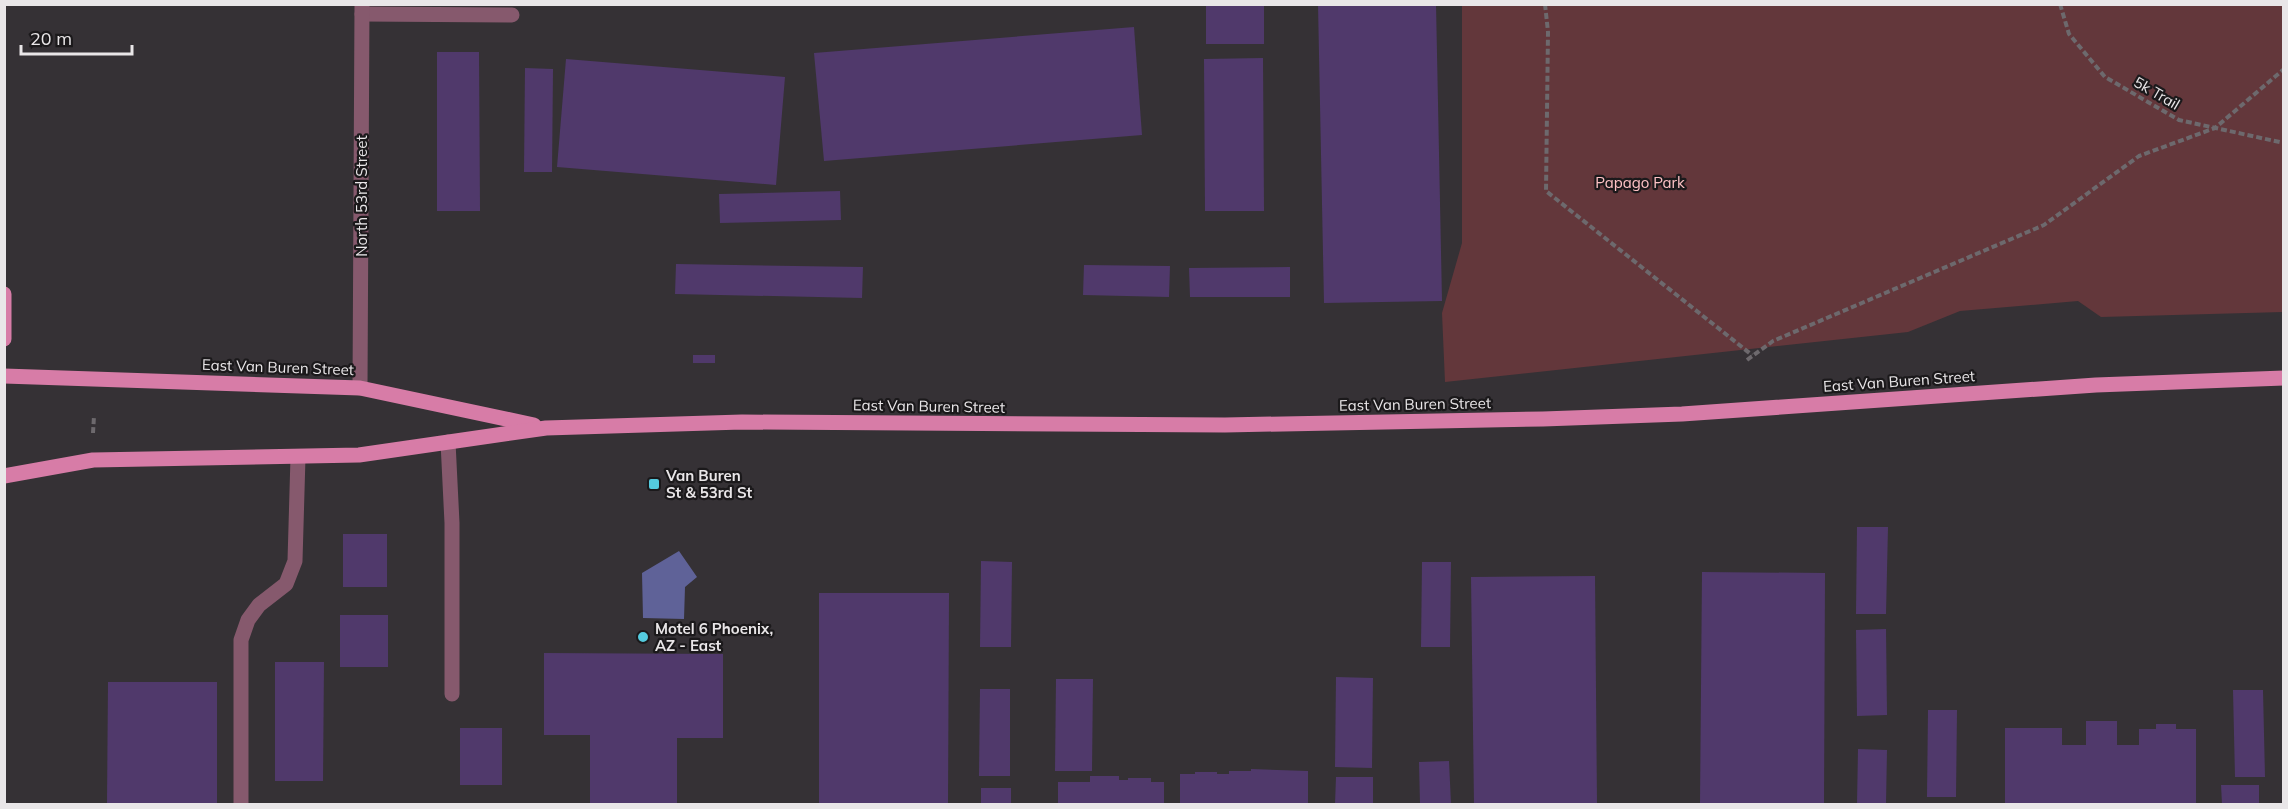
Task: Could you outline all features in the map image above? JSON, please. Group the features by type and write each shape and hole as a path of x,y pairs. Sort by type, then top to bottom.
{"main road":[{"path":"4,294 4,339"},
{"name":"East Van Buren Street","path":"4,376 360,388 546,428"},
{"name":"East Van Buren Street","path":"4,476 93,460 359,455 546,428 742,422 1225,425 1554,419 1682,414 2096,385 2283,378"}],"street":[{"path":"362,9 512,15"},
{"name":"North 53rd Street","path":"360,388 362,9"},
{"path":"448,442 452,523 452,694"},
{"path":"241,804 241,640 248,620 259,605 286,584 295,561 298,457"}],"path":[{"path":"1545,4 1548,32 1546,191 1752,355"},
{"name":"5k Trail","path":"2060,4 2068,34 2105,77 2179,120 2283,143"},
{"path":"1747,360 1773,341 2044,225 2139,156 2215,128 2283,69"},
{"path":"93,441 94,416"}],"green space":[{"name":"Papago Park","path":"1462,5 2283,5 2283,312 2101,317 2078,301 1960,311 1908,332 1445,382 1442,313 1462,243"}],"water":[{"path":"679,551 697,577 685,587 684,619 643,618 642,573"}],"building":[{"path":"1206,4 1264,4 1264,44 1206,44"},
{"path":"1318,4 1436,4 1442,301 1324,303"},
{"path":"1134,27 1142,135 824,161 814,53"},
{"path":"437,52 479,52 480,211 437,211"},
{"path":"1263,58 1264,211 1205,211 1204,59"},
{"path":"566,59 785,77 776,185 557,167"},
{"path":"525,68 553,69 552,172 524,172"},
{"path":"840,191 841,220 720,223 719,194"},
{"path":"676,264 863,267 862,298 675,294"},
{"path":"1084,265 1170,266 1169,297 1083,295"},
{"path":"1290,267 1290,297 1190,297 1189,268"},
{"path":"693,355 715,355 715,363 693,363"},
{"path":"1857,527 1888,527 1886,614 1856,614"},
{"path":"343,534 387,534 387,587 343,587"},
{"path":"981,561 1012,562 1011,647 980,647"},
{"path":"1422,562 1451,562 1450,647 1421,647"},
{"path":"1702,572 1825,573 1824,804 1700,804"},
{"path":"1595,576 1597,804 1474,804 1471,577"},
{"path":"819,593 949,593 948,804 819,804"},
{"path":"340,615 388,615 388,667 340,667"},
{"path":"1886,629 1887,715 1857,716 1856,630"},
{"path":"544,653 723,654 723,738 677,738 677,804 590,804 590,735 544,735"},
{"path":"275,662 324,662 323,781 275,781"},
{"path":"1336,677 1373,678 1372,768 1335,767"},
{"path":"1056,679 1093,679 1092,771 1055,771"},
{"path":"108,682 217,682 217,804 107,804"},
{"path":"980,689 1010,689 1010,776 979,776"},
{"path":"2233,690 2263,690 2265,777 2235,777"},
{"path":"1928,710 1957,710 1956,797 1927,797"},
{"path":"2086,721 2117,721 2117,745 2139,745 2139,729 2156,729 2156,724 2176,724 2176,729 2196,729 2196,804 2005,803 2005,728 2062,728 2062,745 2086,745"},
{"path":"460,728 502,728 502,785 460,785"},
{"path":"1858,749 1887,750 1886,804 1857,804"},
{"path":"1449,761 1451,804 1420,804 1419,762"},
{"path":"1251,769 1308,771 1308,804 1180,804 1180,774 1217,772 1217,774 1229,774 1229,771 1251,771"},
{"path":"1090,776 1119,776 1119,780 1151,778 1151,782 1164,782 1164,804 1058,804 1058,782 1090,782"},
{"path":"1336,777 1373,777 1373,804 1335,804"},
{"path":"2221,785 2259,785 2259,804 2222,804"},
{"path":"981,788 1011,788 1011,804 981,804"}],"place":[{"name":"Van Buren St & 53rd St","path":"654,484"},
{"name":"Motel 6 Phoenix, AZ - East","path":"643,637"}]}
